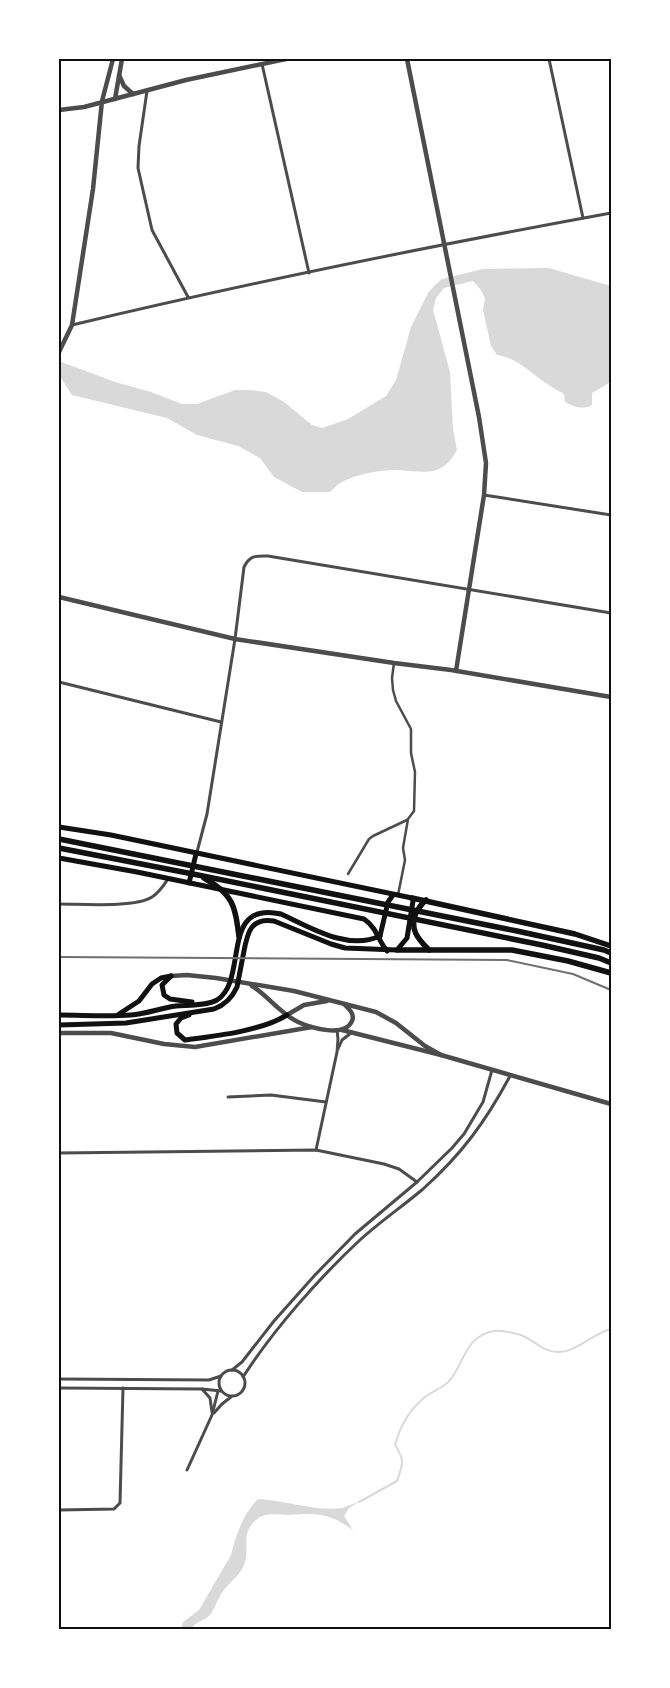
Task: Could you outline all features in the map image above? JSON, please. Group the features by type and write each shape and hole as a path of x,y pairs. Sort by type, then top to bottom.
{"highway":[{"path":"59,840 566,942 611,953"},
{"path":"59,848 564,950 599,958 611,963"},
{"path":"198,875 227,894 237,917 239,937"},
{"path":"412,898 574,934 611,946"},
{"path":"426,900 421,904 413,923 417,936 428,950"},
{"path":"397,950 512,950 568,961 611,973"}],"main road":[{"path":"59,827 412,898 407,938 397,950 359,949 331,944 274,921 266,920 257,922 251,928 247,936 234,994 222,1006 198,1012 126,1023 59,1025"},
{"path":"189,883 196,854"},
{"path":"59,858 364,919 380,936"},
{"path":"387,951 381,944 380,936 388,902 395,896"},
{"path":"59,1015 132,1015 165,1007 202,1004 217,1000 229,986 239,937 249,919 260,914 273,913 346,940 365,942 380,936"},
{"path":"171,976 162,985 164,995 170,999 202,1004"},
{"path":"114,1015 123,1012 139,1001 152,984 161,978 171,976"},
{"path":"198,1012 181,1018 176,1024 177,1033 185,1040 258,1027 275,1022 287,1015"}],"street":[{"path":"59,352 72,325 93,189 102,101 113,59"},
{"path":"115,99 122,59"},
{"path":"59,110 84,107 186,80 286,59"},
{"path":"407,59 442,245 450,272 484,442 486,474 484,495 456,671"},
{"path":"550,59 583,218"},
{"path":"262,64 309,273"},
{"path":"119,73 124,86 132,94"},
{"path":"147,91 139,146 138,168 152,230 188,297"},
{"path":"72,325 188,297 442,245 611,213"},
{"path":"484,495 611,515"},
{"path":"196,854 207,814 235,639 244,567 248,560 255,556 268,556 611,613"},
{"path":"59,598 235,639 456,671 611,697"},
{"path":"394,663 392,678 396,701 411,729 411,754 415,772 414,811 408,819 403,848 404,860 395,896"},
{"path":"59,682 221,722"},
{"path":"348,874 373,836 408,819"},
{"path":"59,904 140,902 152,897 169,879"},
{"path":"171,976 187,975 216,978 294,992 345,1004 386,1016 425,1046 441,1055"},
{"path":"251,985 287,1015 312,1028"},
{"path":"287,1015 304,1005 331,1001"},
{"path":"339,1030 347,1027 353,1019 350,1010 345,1004"},
{"path":"59,1033 111,1033 164,1044 194,1047 312,1028 339,1030 441,1055 611,1104"},
{"path":"316,1150 337,1052 339,1030"},
{"path":"337,1052 346,1036 355,1033"},
{"path":"59,1380 208,1380 232,1370 242,1362 274,1321 315,1275 355,1234 417,1182 464,1134 483,1102 492,1070"},
{"path":"243,1377 281,1326 321,1280 360,1240 422,1189 458,1154 482,1125 510,1076"},
{"path":"228,1097 271,1095 326,1102"},
{"path":"59,1153 316,1150 384,1164 398,1169 417,1182"},
{"path":"212,1415 231,1396 239,1394 243,1390 245,1382 243,1377 240,1373 232,1370"},
{"path":"187,1470 212,1415 220,1391 218,1384 221,1376"},
{"path":"59,1388 202,1389 220,1391 231,1396"},
{"path":"59,1510 114,1509 120,1503 123,1388"},
{"path":"202,1389 210,1398 212,1415"}],"shaded area":[{"path":"549,268 611,286 611,382 592,393 592,405 589,407 582,408 568,404 565,402 564,394 518,363 497,355 491,346 483,310 485,298 473,281 444,288 436,298 433,310 450,372 453,429 457,450 445,466 431,471 396,470 375,472 348,479 330,492 302,492 274,477 260,458 238,446 197,435 167,418 72,395 59,375 59,361 182,404 197,404 235,390 266,392 284,402 312,425 322,428 348,419 386,396 396,380 411,327 428,293 442,279 483,269"},
{"path":"258,1499 333,1509 342,1508 361,1501 349,1508 344,1516 353,1530 330,1517 315,1514 269,1514 257,1519 249,1528 247,1534 245,1563 240,1573 222,1592 209,1616 191,1629 181,1629 183,1622 199,1610 231,1555 244,1518"}],"waterway":[{"path":"359,1502 397,1481 401,1470 402,1458 395,1445 406,1419 414,1407 425,1397 450,1380 471,1344 477,1338 494,1331 508,1332 521,1335 544,1348 559,1352 573,1349 598,1334 611,1329"}],"railway":[{"path":"59,957 507,960 573,974 611,990"}]}
